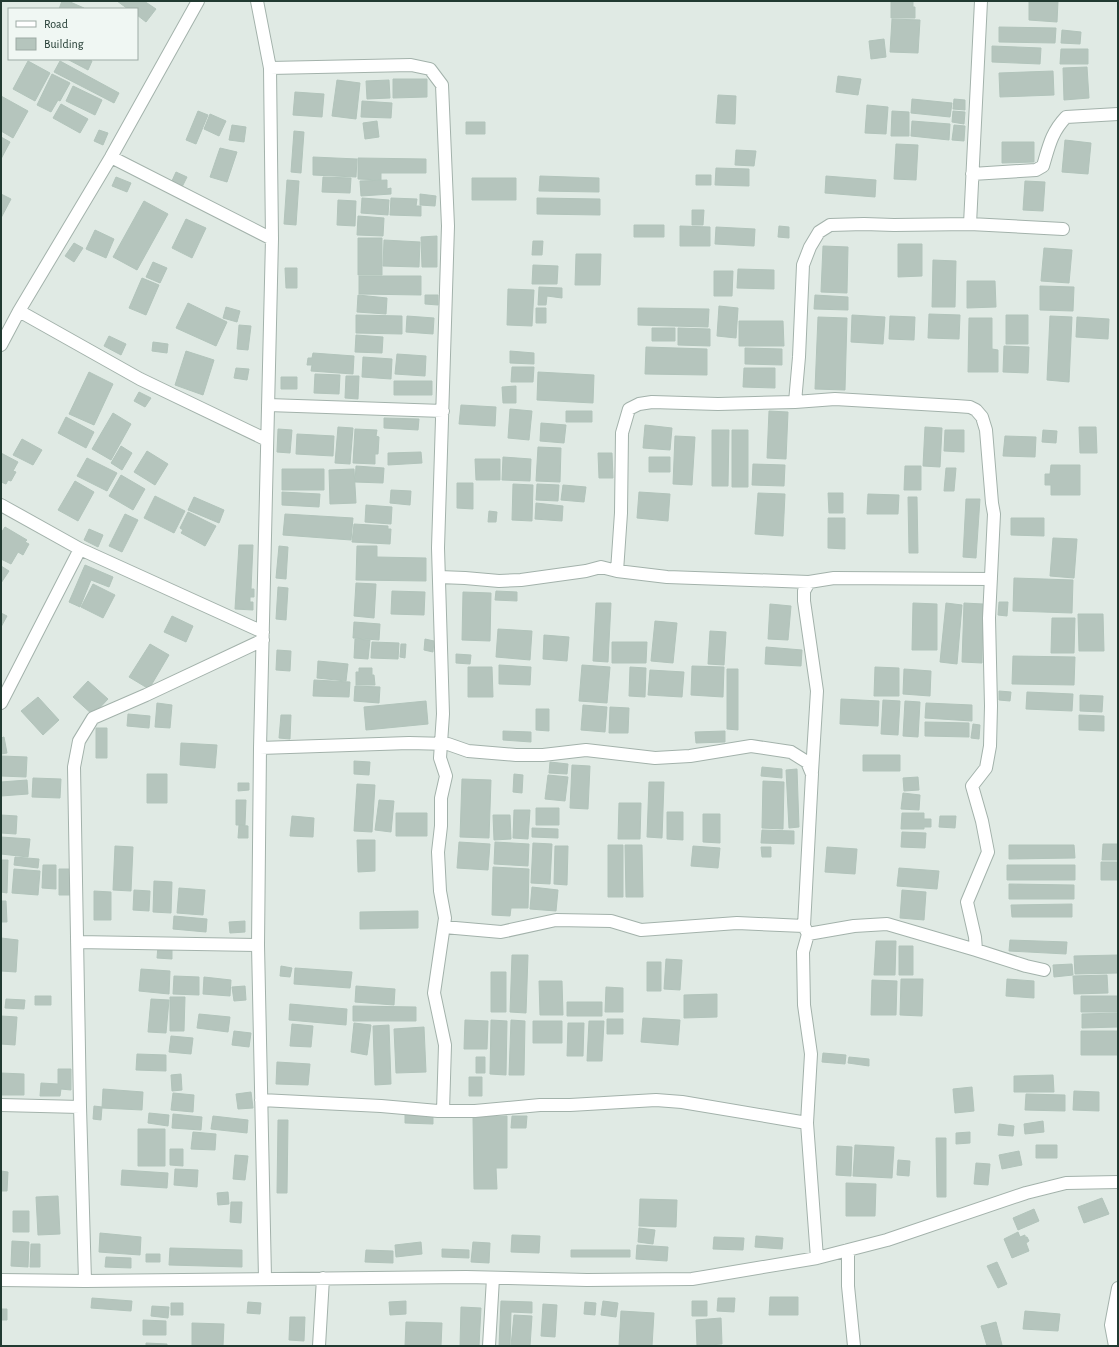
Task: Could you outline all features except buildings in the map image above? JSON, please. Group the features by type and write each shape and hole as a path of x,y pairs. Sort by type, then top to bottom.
{"street":[{"path":"1,345 20,310 111,157 198,1"},
{"path":"257,1 270,68 272,239 260,748 258,945 265,1278"},
{"path":"970,224 981,1"},
{"path":"270,68 411,65 430,69 442,85 448,226 438,548 443,714 440,758 446,776 441,798 441,826 438,852 440,891 445,918 434,993 445,1045 443,1111"},
{"path":"972,174 1036,170 1043,166 1050,141 1057,127 1066,117 1118,114"},
{"path":"111,157 272,239"},
{"path":"795,402 799,357 803,265 810,247 819,232 830,225 864,224 970,224 1063,229"},
{"path":"20,310 140,379 267,440"},
{"path":"617,571 621,513 622,433 629,409 639,404 652,402 718,404 795,402 835,399 970,407 976,410 982,417 986,430 994,514 989,618 991,706 990,746 986,768 972,786 982,821 988,852 967,902 975,937 976,950"},
{"path":"268,405 443,411"},
{"path":"1,505 80,549 263,636"},
{"path":"1,703 80,549"},
{"path":"439,577 499,581 521,580 586,571 601,567 617,571 667,578 809,582 834,578 991,579"},
{"path":"809,582 804,591 804,601 817,691 806,930 803,952 804,1005 811,1054 807,1122 817,1258"},
{"path":"85,1281 80,1107 74,767 80,741 92,718 146,696 263,636"},
{"path":"260,748 409,743 448,744 468,751 516,755 543,755 586,750 655,758 690,756 751,746 791,752 807,762 812,774"},
{"path":"444,927 501,932 556,920 611,921 641,930 737,923 806,930 887,924 1026,966 1044,970"},
{"path":"78,942 258,945"},
{"path":"262,1100 443,1111 656,1100 682,1102 807,1122"},
{"path":"1,1105 80,1107"},
{"path":"1,1280 85,1281 265,1278 493,1278 587,1280 692,1279 817,1258 887,1240 1033,1191 1066,1183 1118,1182"},
{"path":"848,1250 848,1286 854,1346"},
{"path":"319,1346 323,1278"},
{"path":"488,1346 493,1278"},
{"path":"1115,1346 1111,1324 1118,1288"}]}
